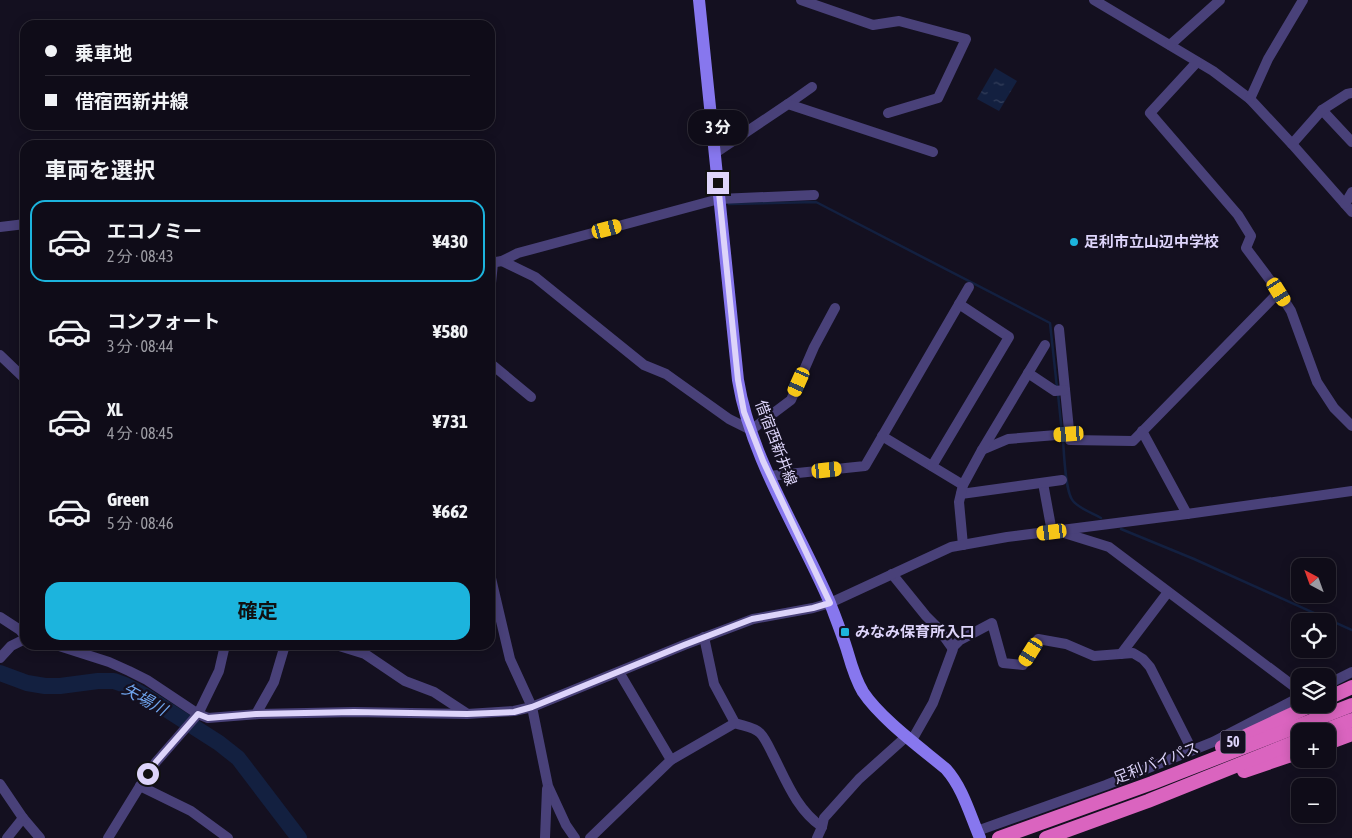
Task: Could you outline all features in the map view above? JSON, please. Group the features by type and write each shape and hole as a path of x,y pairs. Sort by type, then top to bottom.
{"highway":[{"path":"1336,694 1352,687"},
{"name":"足利バイパス","path":"999,838 1152,782 1352,705"},
{"name":"50","path":"1152,782 1294,713"},
{"path":"1336,726 1352,720"},
{"path":"1336,740 1352,734"},
{"name":"50","path":"1046,838 1148,801 1291,744"},
{"name":"50","path":"1148,801 1291,755"}],"main road":[{"name":"借宿西新井線","path":"699,0 738,380 744,412 770,476 830,603 842,633 856,680 863,692 881,713 952,775 978,834"}],"street":[{"path":"801,0 873,24 899,21 966,39 938,98 888,113"},
{"path":"1094,0 1213,71 1250,99 1349,208"},
{"path":"1170,45 1220,0"},
{"path":"1250,99 1268,59 1303,0"},
{"path":"1197,62 1150,113 1238,215 1251,236 1246,248 1279,292 1291,312 1317,382 1334,408 1352,426"},
{"path":"715,153 812,87"},
{"path":"1292,144 1322,110 1347,94 1352,94"},
{"path":"788,104 933,152"},
{"path":"1322,110 1352,142"},
{"path":"1349,208 1352,192"},
{"path":"495,262 518,253 719,199 814,195"},
{"path":"0,226 20,224"},
{"path":"495,262 536,276 644,365 666,374 729,419 751,430 791,400 814,347 835,308"},
{"path":"770,476 865,466 969,287"},
{"path":"1059,329 1070,440 1133,440 1279,292"},
{"path":"932,466 1010,337 960,304"},
{"path":"963,545 959,502 962,489 982,450 1044,345"},
{"path":"0,355 20,374"},
{"path":"495,367 531,397"},
{"path":"1028,374 1055,391 1065,390"},
{"path":"1142,431 1187,514"},
{"path":"982,450 1008,439 1069,434"},
{"path":"882,436 932,466 962,489 1062,480"},
{"path":"1043,483 1055,531"},
{"path":"72,650 129,670 147,680 196,716 208,718 256,714 354,712 467,714 514,712 532,707 752,619 830,603 951,547 1008,537 1352,491"},
{"path":"1055,531 1109,547 1291,684"},
{"path":"892,574 938,628 952,648"},
{"path":"1120,654 1168,592"},
{"path":"495,595 510,659 532,707 548,786 566,826 575,838"},
{"path":"0,617 20,630"},
{"path":"817,838 824,818 859,779 909,738 933,703 952,648 960,640 992,623 1003,663 1023,665 1038,639 1066,644 1094,656 1132,653 1143,659 1150,667 1192,750"},
{"path":"704,637 714,684 735,723 755,730 762,736 789,789 809,816 822,827"},
{"path":"0,658 11,646 20,641"},
{"path":"108,838 156,762 196,716 219,671 224,650"},
{"path":"256,714 274,682 284,650"},
{"path":"352,650 364,654 406,681 434,692 467,714"},
{"path":"619,672 671,760"},
{"path":"1336,680 1352,672"},
{"path":"978,834 1213,742 1291,702"},
{"path":"590,838 671,760 735,723"},
{"path":"0,784 23,818 40,838"},
{"path":"140,786 191,811 228,838"},
{"path":"545,838 548,786"},
{"path":"7,838 23,818"}],"water":[{"path":"995,68 1017,81 999,111 977,99"}],"waterway":[{"path":"729,204 816,202 1050,323 1057,388"},
{"path":"1058,394 1062,433"},
{"path":"1063,439 1065,472 1070,496 1073,501 1086,511 1101,518"},
{"path":"1121,529 1194,559 1352,630"},
{"name":"矢場川","path":"0,673 27,683 45,686 114,681 144,695 219,743 238,758 299,838"}],"place":[{"name":"足利市立山辺中学校","path":"1074,242"},
{"name":"みなみ保育所入口","path":"845,632"}],"route":[{"path":"148,774 156,762 198,714 208,718 259,714 354,712 405,714 514,712 532,707 752,619 830,603 763,461 744,412 738,380 718,183"}]}
